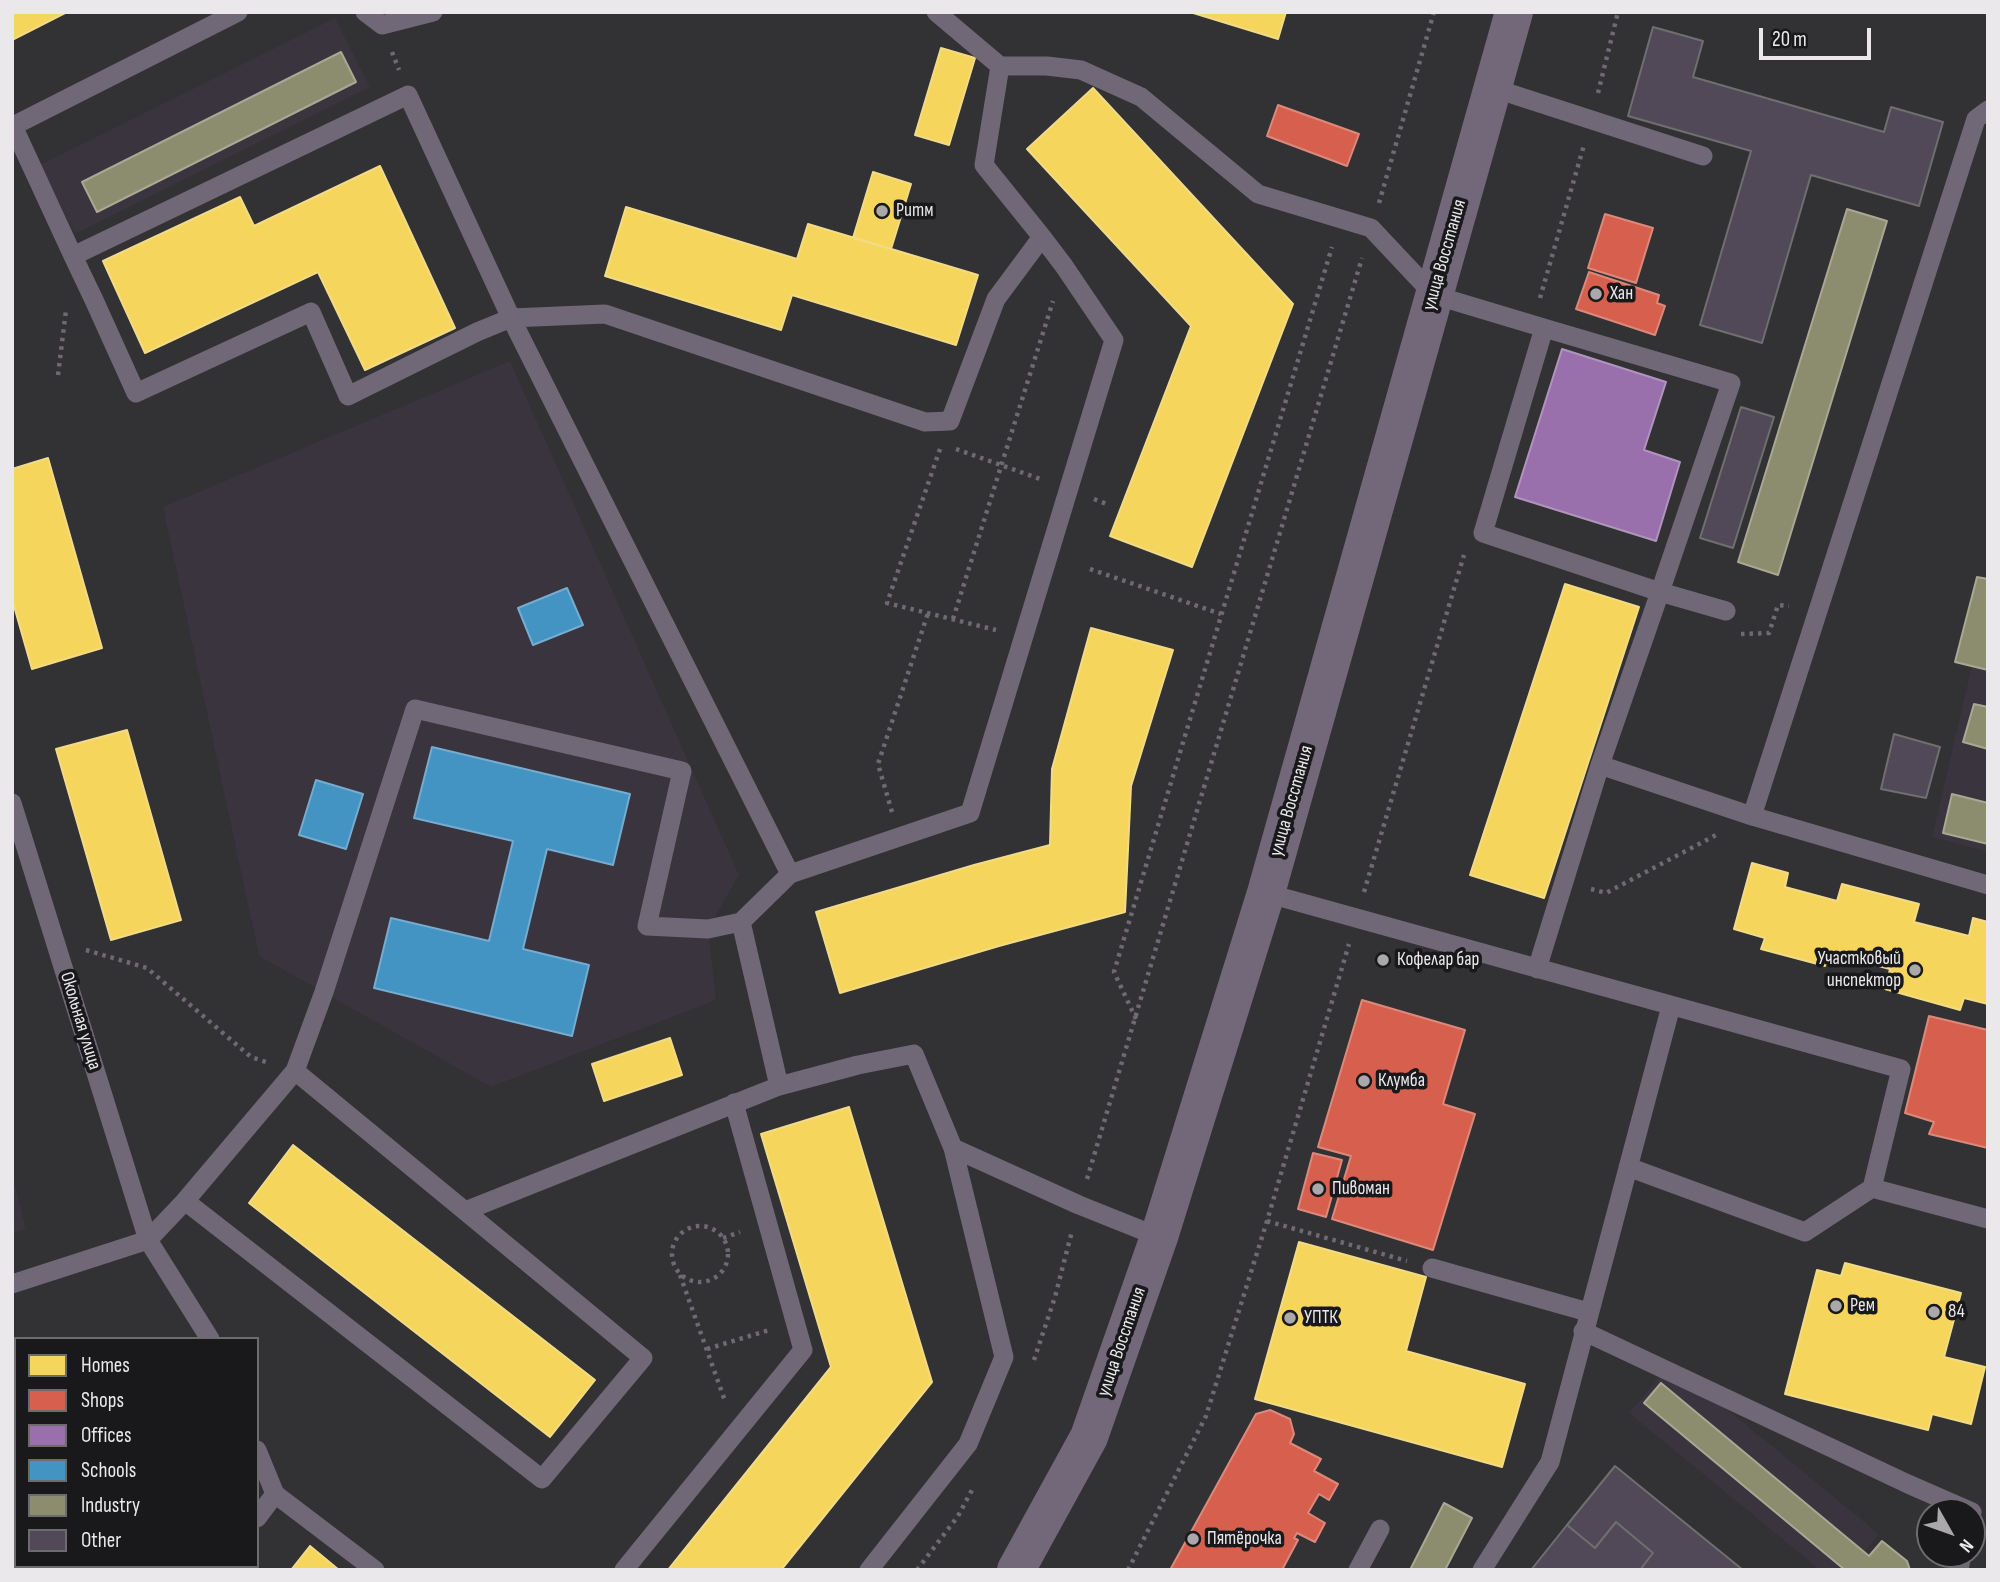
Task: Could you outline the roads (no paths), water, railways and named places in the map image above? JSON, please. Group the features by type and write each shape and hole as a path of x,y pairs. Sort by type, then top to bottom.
{"main road":[{"name":"улица Восстания","path":"1019,1569 1089,1437 1159,1237 1266,893 1514,12"}],"lane":[{"path":"238,12 13,127 136,393 311,313 348,396 477,332 512,318 605,314 925,422 950,421 996,299 1042,237"},
{"path":"365,12 382,25 433,12"},
{"path":"936,12 1000,66 1047,66 1081,70 1141,97 1258,194 1371,228 1434,295 1731,383 1600,765 1537,969"},
{"path":"12,1284 148,1240 186,1201 295,1071 324,992 415,709 682,771 647,926 708,929 741,922 790,874 970,813 1114,340 1064,266 984,165 1000,66"},
{"path":"1493,88 1703,156"},
{"path":"73,256 408,95 512,318 790,874"},
{"path":"1752,816 1976,119 1988,110"},
{"path":"1538,326 1483,533 1726,611"},
{"path":"1600,765 1752,816 1988,885"},
{"name":"Окольная улица","path":"14,813 148,1240 209,1337"},
{"path":"1266,893 1901,1069 1872,1188 1805,1232 1628,1167"},
{"path":"741,922 779,1086"},
{"path":"1482,1570 1550,1462 1671,1006"},
{"path":"465,1211 779,1086 858,1065 914,1054 953,1148 1004,1357 968,1444 869,1570"},
{"path":"186,1201 542,1479 643,1358 295,1071"},
{"path":"624,1570 803,1350 734,1103"},
{"path":"953,1148 1079,1205 1159,1237"},
{"path":"1872,1188 1988,1219"},
{"path":"1432,1268 1586,1322 1908,1485 1939,1498"},
{"path":"259,1455 275,1494 375,1570"},
{"path":"259,1515 275,1494"},
{"path":"1358,1570 1380,1529"}],"place":[{"name":"Ритм","path":"882,211"},
{"name":"Хан","path":"1596,294"},
{"name":"Кофелар бар","path":"1383,960"},
{"name":"Участковый инспектор","path":"1915,970"},
{"name":"Клумба","path":"1364,1081"},
{"name":"Пивоман","path":"1318,1189"},
{"name":"Рем","path":"1836,1306"},
{"name":"84","path":"1934,1312"},
{"name":"УПТК","path":"1290,1318"},
{"name":"Пятёрочка","path":"1193,1539"}]}
